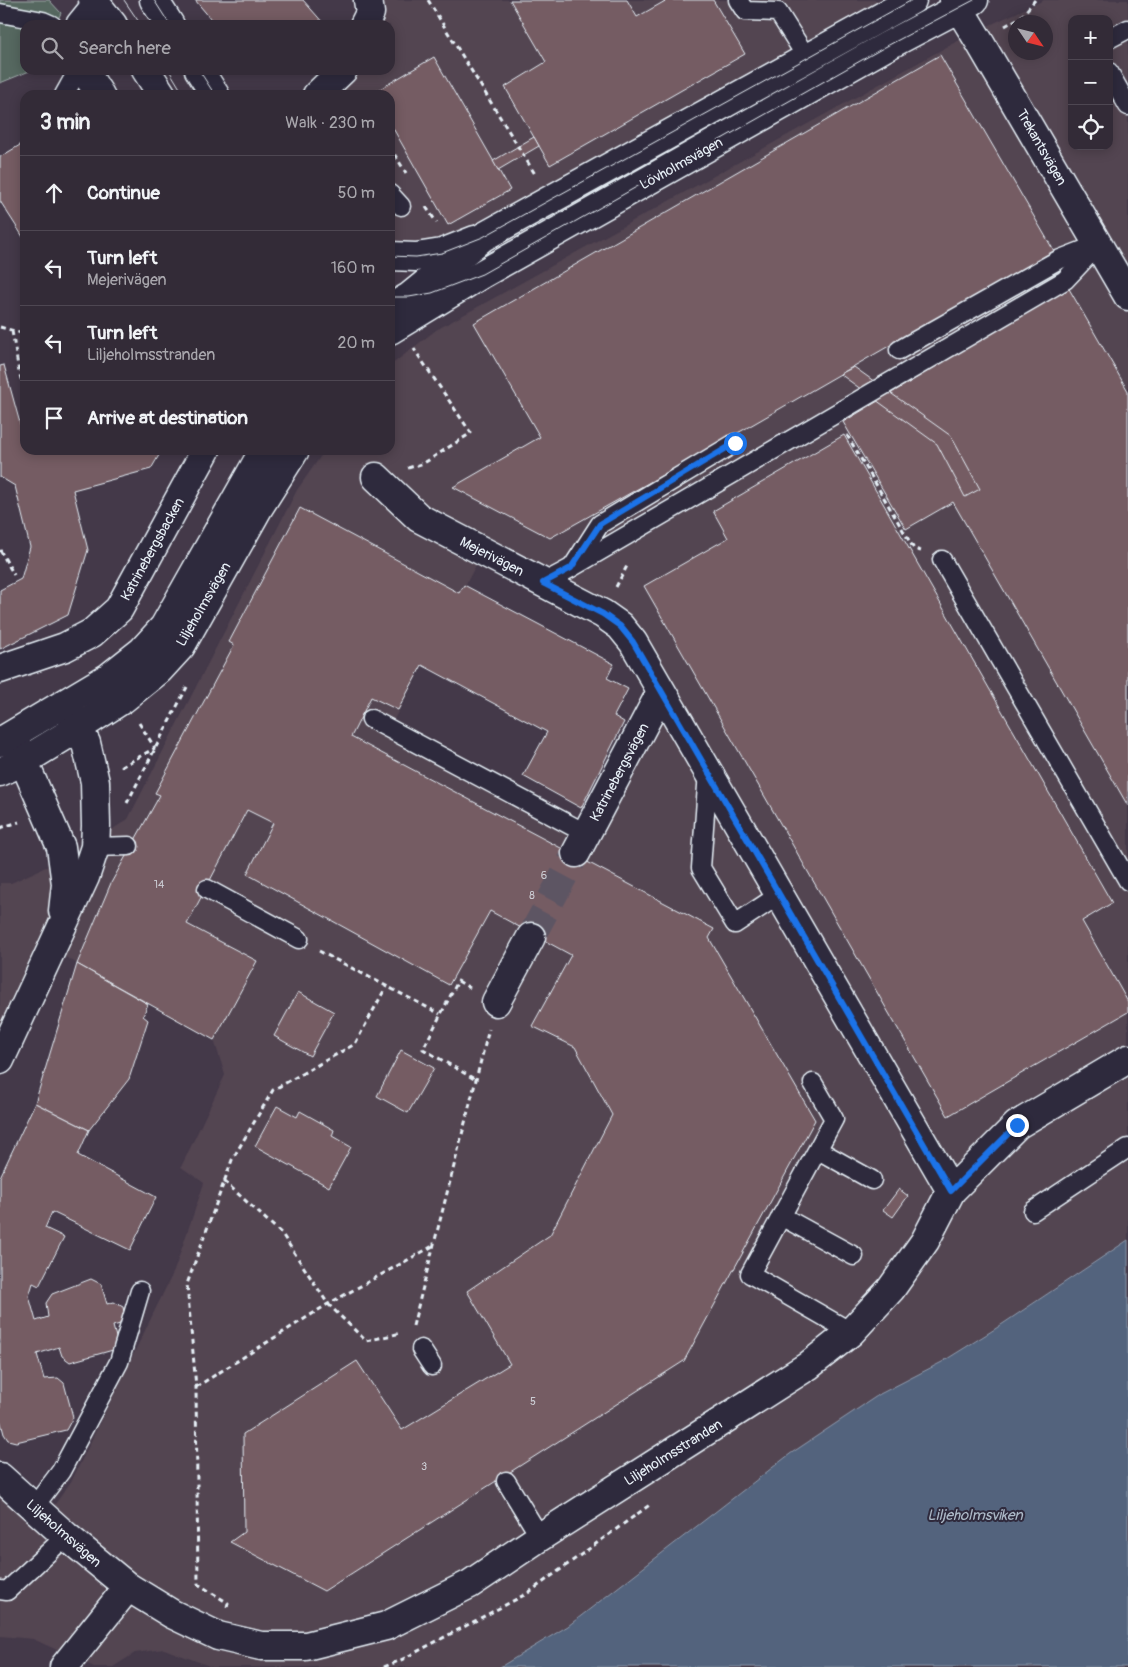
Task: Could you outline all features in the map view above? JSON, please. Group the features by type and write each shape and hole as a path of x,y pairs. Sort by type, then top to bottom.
{"street":[{"path":"154,0 167,20"},
{"path":"366,20 370,13 368,0"},
{"path":"395,256 416,257 442,253 483,237 912,0"},
{"name":"Trekantsvägen","path":"962,3 1128,296"},
{"name":"Lövholmsvägen","path":"400,336 482,274 962,3"},
{"path":"83,20 85,16 101,10"},
{"path":"87,75 97,90"},
{"path":"149,75 159,90"},
{"path":"202,75 212,90"},
{"path":"322,90 338,75"},
{"path":"395,305 408,297 483,237"},
{"name":"Katrinebergsbacken","path":"0,669 65,647 92,633 119,609 203,455"},
{"name":"Liljeholmsvägen","path":"62,924 66,884 61,847 12,767 6,739 110,677 142,651 164,627 261,455"},
{"name":"Liljeholmsvägen","path":"12,767 124,699 159,670 181,646 259,506 292,455"},
{"name":"Mejerivägen","path":"376,477 418,518 603,614 620,626 633,642 951,1191"},
{"name":"Katrinebergsvägen","path":"582,843 661,692"},
{"name":"Liljeholmsvägen","path":"0,1060 85,877 95,847 94,782 86,743 64,704"},
{"path":"496,1002 531,937"},
{"name":"Liljeholmsstranden","path":"128,1587 172,1614 218,1636 261,1646 306,1646 386,1626 470,1584 540,1537 808,1366 851,1332 891,1289 925,1240 951,1191 1017,1125 1128,1059"},
{"name":"Liljeholmsvägen","path":"0,1477 66,1536 128,1587"},
{"path":"64,1667 128,1587"}],"lane":[{"path":"738,0 745,11 778,12 807,58"},
{"path":"0,13 38,20"},
{"path":"1113,37 1128,29"},
{"path":"67,90 75,75"},
{"path":"1113,79 1128,106"},
{"path":"899,350 1058,260 1099,244"},
{"path":"543,583 1065,280 1099,244"},
{"path":"571,568 600,524 735,443"},
{"path":"942,560 1128,881"},
{"path":"371,719 582,843"},
{"path":"708,772 701,868 735,924 780,895"},
{"path":"95,847 130,846"},
{"path":"207,889 299,940"},
{"path":"813,1082 834,1119 750,1274 851,1332"},
{"path":"1033,1211 1128,1148"},
{"path":"818,1150 872,1180"},
{"path":"781,1216 854,1256"},
{"path":"34,1507 61,1471 118,1362 140,1291"},
{"path":"421,1349 432,1366"},
{"path":"506,1482 540,1537"},
{"path":"0,1590 7,1592 66,1536"}],"path":[{"path":"428,0 538,179"},
{"path":"395,200 422,202 439,226"},
{"path":"0,327 20,332"},
{"path":"12,330 20,375"},
{"path":"400,336 471,433 424,463"},
{"path":"844,430 914,549 942,560"},
{"path":"0,550 14,575"},
{"path":"603,614 630,559"},
{"path":"126,804 190,681"},
{"path":"299,940 440,1014"},
{"path":"458,981 423,1049 476,1080"},
{"path":"218,1636 228,1603 198,1584 196,1387 187,1284 232,1160 273,1090 356,1044 386,987"},
{"path":"421,1349 411,1331 496,1002"},
{"path":"224,1180 282,1234 328,1304 366,1341 411,1331"},
{"path":"196,1387 328,1304 433,1246"},
{"path":"384,1667 403,1659 528,1593 655,1501"}],"shaded area":[{"path":"366,0 889,0 460,242 395,247 395,90 317,90 333,75 395,75 395,20 362,20"},
{"path":"1044,0 1128,0 1128,1240 995,1329 942,1362 880,1394 790,1454 568,1626 500,1667 212,1667 164,1649 135,1653 113,1667 94,1667 33,1639 0,1636 0,1482 44,1520 72,1480 174,1271 204,1183 181,1167 225,1075 214,1040 49,948 0,1057 0,883 11,883 78,852 128,819 297,490 322,455 395,455 395,362 436,330 970,34 1008,17 1008,60 1053,60 1053,15 1011,15","holes":["484,550 650,655 662,685 586,832 391,725"]}],"green space":[{"path":"0,0 49,0 61,13 58,20 20,20 20,75 0,83"}],"water":[{"name":"Liljeholmsviken","path":"1128,1240 1128,1667 500,1667 568,1626 790,1454 880,1394 942,1362 995,1329"}],"building":[{"path":"195,0 303,0 321,20 212,20"},
{"path":"510,0 627,0 637,17 667,0 713,0 745,54 550,165 505,87 546,62"},
{"path":"940,55 1054,251 743,430 550,538 453,487 540,437 474,323"},
{"path":"434,57 510,190 448,225 395,132 395,90 378,90"},
{"path":"534,137 539,146 498,170 493,161"},
{"path":"20,145 20,232 0,201 0,157"},
{"path":"1068,287 1128,391 1128,806 953,502 906,529 843,422"},
{"path":"4,365 20,423 20,455 159,455 151,469 73,490 88,550 68,615 0,649 0,590 21,579 30,547 15,486 0,477 0,366"},
{"path":"854,367 951,436 980,489 965,497 937,444 840,374"},
{"path":"844,435 1112,903 1082,921 1128,1002 1128,1012 948,1116 644,586 728,538 713,511"},
{"path":"300,508 459,593 464,585 614,664 607,678 628,689 614,716 624,722 581,808 523,776 547,732 422,665 398,710 371,697 351,737 714,929 709,938 815,1120 684,1361 324,1591 230,1542 244,1532 243,1434 357,1361 402,1430 510,1364 467,1291 550,1235 612,1115 575,1047 532,1026 571,955 490,911 449,985 247,874 273,823 247,810 187,924 257,961 214,1040 77,964 111,883 160,795 155,793 234,645 229,642"},
{"path":"77,964 148,1004 143,1016 148,1020 129,1079 89,1130 35,1103"},
{"path":"298,992 334,1012 310,1056 274,1036"},
{"path":"401,1050 434,1068 408,1113 377,1096"},
{"path":"35,1103 89,1130 78,1155 156,1197 130,1250 52,1212 45,1228 64,1237 39,1286 33,1283 29,1296 36,1321 48,1317 46,1303 52,1294 91,1279 101,1284 107,1304 114,1302 123,1307 125,1318 120,1324 113,1326 117,1341 113,1350 70,1362 62,1356 59,1347 37,1354 44,1379 58,1378 64,1383 73,1417 66,1430 16,1442 8,1440 4,1434 0,1419 0,1177"},
{"path":"277,1106 297,1117 300,1111 334,1130 332,1136 351,1147 329,1187 255,1146"},
{"path":"899,1189 908,1196 893,1217 883,1210"}],"tunnel":[{"path":"531,937 576,853"}],"tram line":[{"path":"124,0 138,20"},
{"path":"154,0 167,20"},
{"path":"395,256 416,257 442,253 483,237 912,0"},
{"path":"395,297 409,297 432,293 482,274 885,47 974,0"},
{"path":"172,75 181,90"},
{"path":"202,75 212,90"}],"route":[{"path":"735,443 600,524 571,568 543,583 603,614 620,626 633,642 951,1191 1017,1125"}]}
